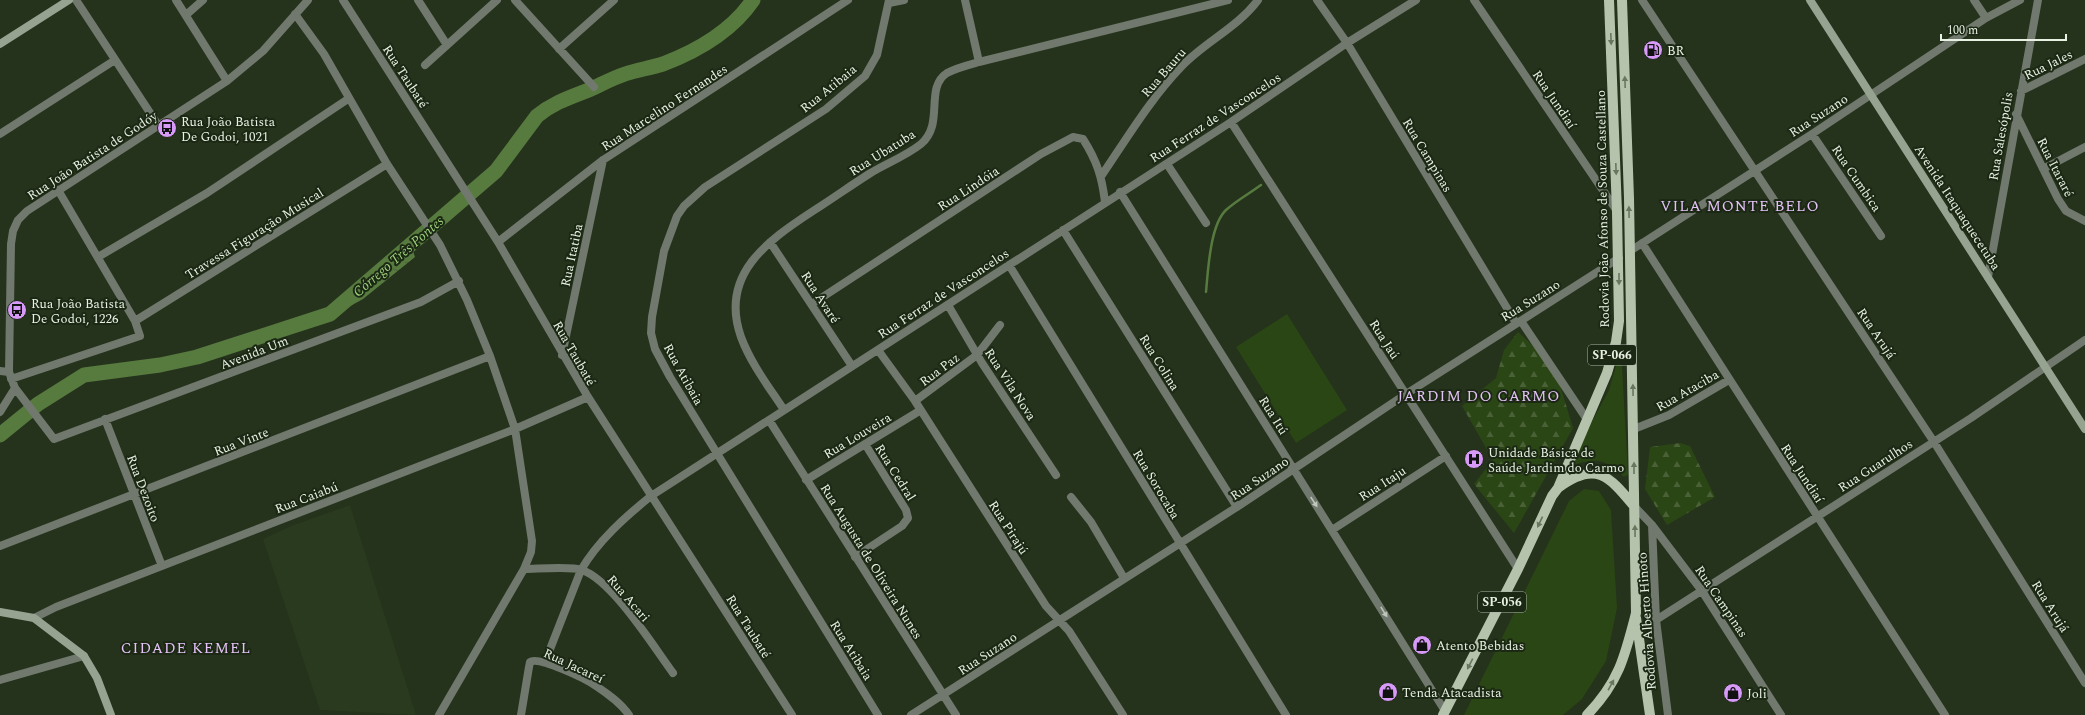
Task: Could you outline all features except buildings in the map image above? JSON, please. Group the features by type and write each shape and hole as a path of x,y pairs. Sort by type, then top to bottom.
{"main road":[{"name":"Rodovia João Afonso de Souza Castellano","path":"1444,713 1518,569 1552,496 1558,488 1586,418 1607,372 1616,342 1619,321 1619,258 1609,0"},
{"name":"Rodovia João Afonso de Souza Castellano","path":"1587,715 1603,698 1615,678 1627,647 1636,612 1630,251 1622,0"},
{"path":"1558,488 1580,475 1593,473 1605,476 1615,484 1634,506"},
{"name":"Rodovia Alberto Hinoto","path":"1636,612 1650,715"}],"street":[{"path":"0,44 69,0"},
{"path":"76,0 158,125"},
{"path":"176,0 227,81"},
{"path":"186,15 203,0"},
{"name":"Rua João Batista de Godóy","path":"10,376 11,244 13,231 18,220 27,211 58,190 227,81 262,51 308,0"},
{"name":"Rua Taubaté","path":"343,0 498,242 562,355 588,397 792,715"},
{"path":"418,0 447,45"},
{"path":"425,65 497,0"},
{"path":"515,0 594,87"},
{"path":"559,49 614,0"},
{"name":"Rua Marcelino Fernandes","path":"498,242 603,160 848,0"},
{"path":"889,2 904,0"},
{"path":"964,0 979,62"},
{"name":"Rua Ubatuba","path":"784,410 751,360 741,337 735,304 737,292 750,263 781,232 870,174 921,144 929,134 933,125 935,93 938,82 947,74 979,62 1228,0"},
{"name":"Rua Bauru","path":"1102,174 1147,108 1181,67 1200,49 1246,14 1258,0"},
{"name":"Rua Campinas","path":"1317,0 1347,43 1518,322 1586,418"},
{"name":"Rua Ferraz de Vasconcelos","path":"545,662 581,570 588,559 607,537 651,496 948,305 1120,192 1167,164 1347,43 1416,0"},
{"name":"Rua Jundiaí","path":"1474,0 1618,212"},
{"name":"Rua Arujá","path":"1642,0 1934,442 2082,672 2085,683"},
{"name":"Avenida Itaquaquecetuba","path":"1810,0 1872,94 2045,368 2085,428"},
{"path":"1974,0 1986,18"},
{"name":"Rua Suzano","path":"1630,251 1812,134 1986,18 2020,0"},
{"name":"Rua Salesópolis","path":"1988,277 2016,114 2038,0"},
{"name":"Rua Atibaia","path":"878,715 716,454 655,349 651,333 652,316 664,251 677,216 684,206 705,187 826,109 865,76 877,55 889,2"},
{"path":"295,14 324,54 348,99 387,164 440,245 459,281 490,356 515,429 531,526 532,552 524,569 439,715"},
{"name":"Rua Jales","path":"2021,90 2085,59"},
{"path":"0,134 115,60"},
{"path":"98,257 207,192 348,99"},
{"name":"Rua Itararé","path":"2016,114 2058,200 2066,211 2085,221"},
{"name":"Rua Jaú","path":"1231,122 1518,569"},
{"name":"Rua Cumbica","path":"1812,134 1881,236"},
{"name":"Rua Lindóia","path":"812,304 1034,159 1073,137 1083,140 1102,174 1106,202"},
{"path":"2043,169 2085,147"},
{"name":"Rua Itatiba","path":"562,355 603,160"},
{"name":"Travessa Figuração Musical","path":"135,321 387,164"},
{"path":"1167,164 1206,224"},
{"path":"10,376 140,336 135,321 58,190"},
{"name":"Rua Itú","path":"1120,192 1332,530 1444,713"},
{"name":"Rua Colina","path":"1063,230 1237,507"},
{"name":"Rua Avaré","path":"770,242 852,366"},
{"name":"Rua Jundiaí","path":"1642,243 1945,715"},
{"name":"Rua Suzano","path":"912,715 1237,507 1406,394 1619,258"},
{"name":"Rua Sorocaba","path":"1009,265 1286,715"},
{"name":"Avenida Um","path":"15,388 30,405 54,439 421,302 459,281"},
{"name":"Rua Vila Nova","path":"948,305 977,355 1056,475"},
{"name":"Rua Paz","path":"915,401 977,355 1000,325"},
{"name":"Rua Guarulhos","path":"1656,620 1934,442 2085,340"},
{"name":"Rua Pirajú","path":"878,350 915,401 1046,606 1068,631 1122,715"},
{"name":"Rua Vinte","path":"0,546 490,356"},
{"path":"0,371 10,376 15,388 0,412"},
{"name":"Rua Ataciba","path":"1634,429 1669,415 1729,380"},
{"name":"Rua Caiabú","path":"34,618 56,607 515,429 588,397"},
{"name":"Rua Louveira","path":"806,480 920,410"},
{"name":"Rua Dezoito","path":"105,419 162,566"},
{"name":"Rua Augusta de Oliveira Nunes","path":"769,420 956,715"},
{"name":"Rua Cedral","path":"855,557 902,526 908,518 906,510 865,444"},
{"name":"Rua Itaju","path":"1332,530 1446,456"},
{"path":"1071,497 1090,522 1124,578"},
{"name":"Rua Campinas","path":"1634,506 1652,525 1702,591 1781,715"},
{"name":"Rodovia Alberto Hinoto","path":"1652,525 1656,620 1668,715"},
{"path":"524,569 581,570"},
{"name":"Rua Acari","path":"581,570 593,576 625,608 673,673"},
{"path":"0,612 34,618 84,656 97,678 111,715"},
{"path":"0,680 84,656"},
{"name":"Rua Jacareí","path":"521,715 530,662 534,660 545,662 594,685 614,700 629,715"}],"shaded area":[{"path":"350,505 416,715 320,710 263,539 291,526"}],"green space":[{"path":"1287,314 1347,410 1296,443 1236,347"},
{"path":"1518,332 1539,351 1559,382 1573,428 1514,533 1474,484 1493,460 1462,406 1496,378 1504,350"},
{"path":"1621,349 1628,475 1624,477 1611,466 1600,461 1589,461 1572,465 1586,433 1609,390"},
{"path":"1680,443 1690,446 1715,497 1667,525 1645,489 1650,447"},
{"path":"1584,489 1599,491 1611,510 1617,608 1606,661 1582,699 1563,715 1464,715 1569,501"}],"water":[{"path":"412,248 415,257 363,299 318,324 279,336 279,332 321,320 362,295"},
{"path":"28,407 33,412 0,439 0,433"}],"waterway":[{"name":"Córrego Três Pontes","path":"0,435 38,404 84,375 160,365 197,357 330,314 496,171 537,116 543,111 563,100 616,77 663,64 688,53 713,39 735,21 753,0"},
{"path":"1206,292 1209,261 1216,226 1226,210 1261,185"}],"place":[{"name":"BR","path":"1653,50"},
{"name":"Rua João Batista De Godoi, 1021","path":"167,128"},
{"name":"Rua João Batista De Godoi, 1226","path":"17,310"},
{"name":"Unidade Básica de Saúde Jardim do Carmo","path":"1474,459"},
{"name":"Atento Bebidas","path":"1422,645"},
{"name":"Tenda Atacadista","path":"1388,692"},
{"name":"Joli","path":"1733,693"}],"district":[{"name":"VILA MONTE BELO","path":"1740,206"},
{"name":"JARDIM DO CARMO","path":"1479,396"},
{"name":"CIDADE KEMEL","path":"186,648"}]}
